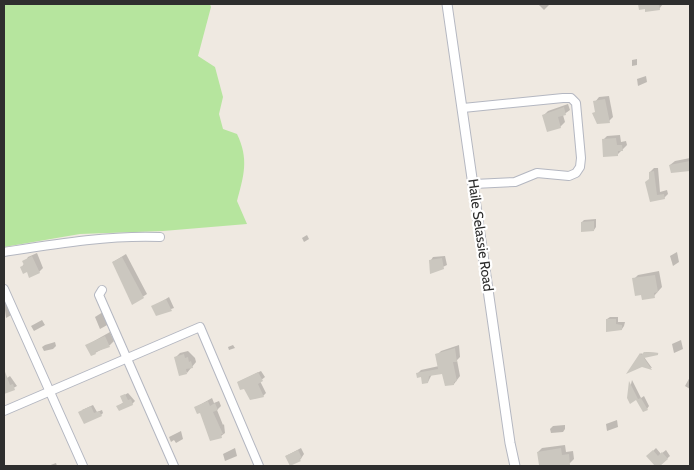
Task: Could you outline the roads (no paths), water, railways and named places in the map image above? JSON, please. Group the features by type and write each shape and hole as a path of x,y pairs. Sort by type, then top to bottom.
{"street":[{"name":"Haile Selassie Road","path":"447,4 498,363 515,466"},
{"path":"463,108 563,98 572,98 576,103 581,158 580,167 576,173 569,176 537,173 515,182 474,184"},
{"path":"4,252 72,242 140,236 160,237"},
{"path":"4,289 83,466"},
{"path":"102,290 99,295 174,466"},
{"path":"4,411 200,327 259,466"}]}
